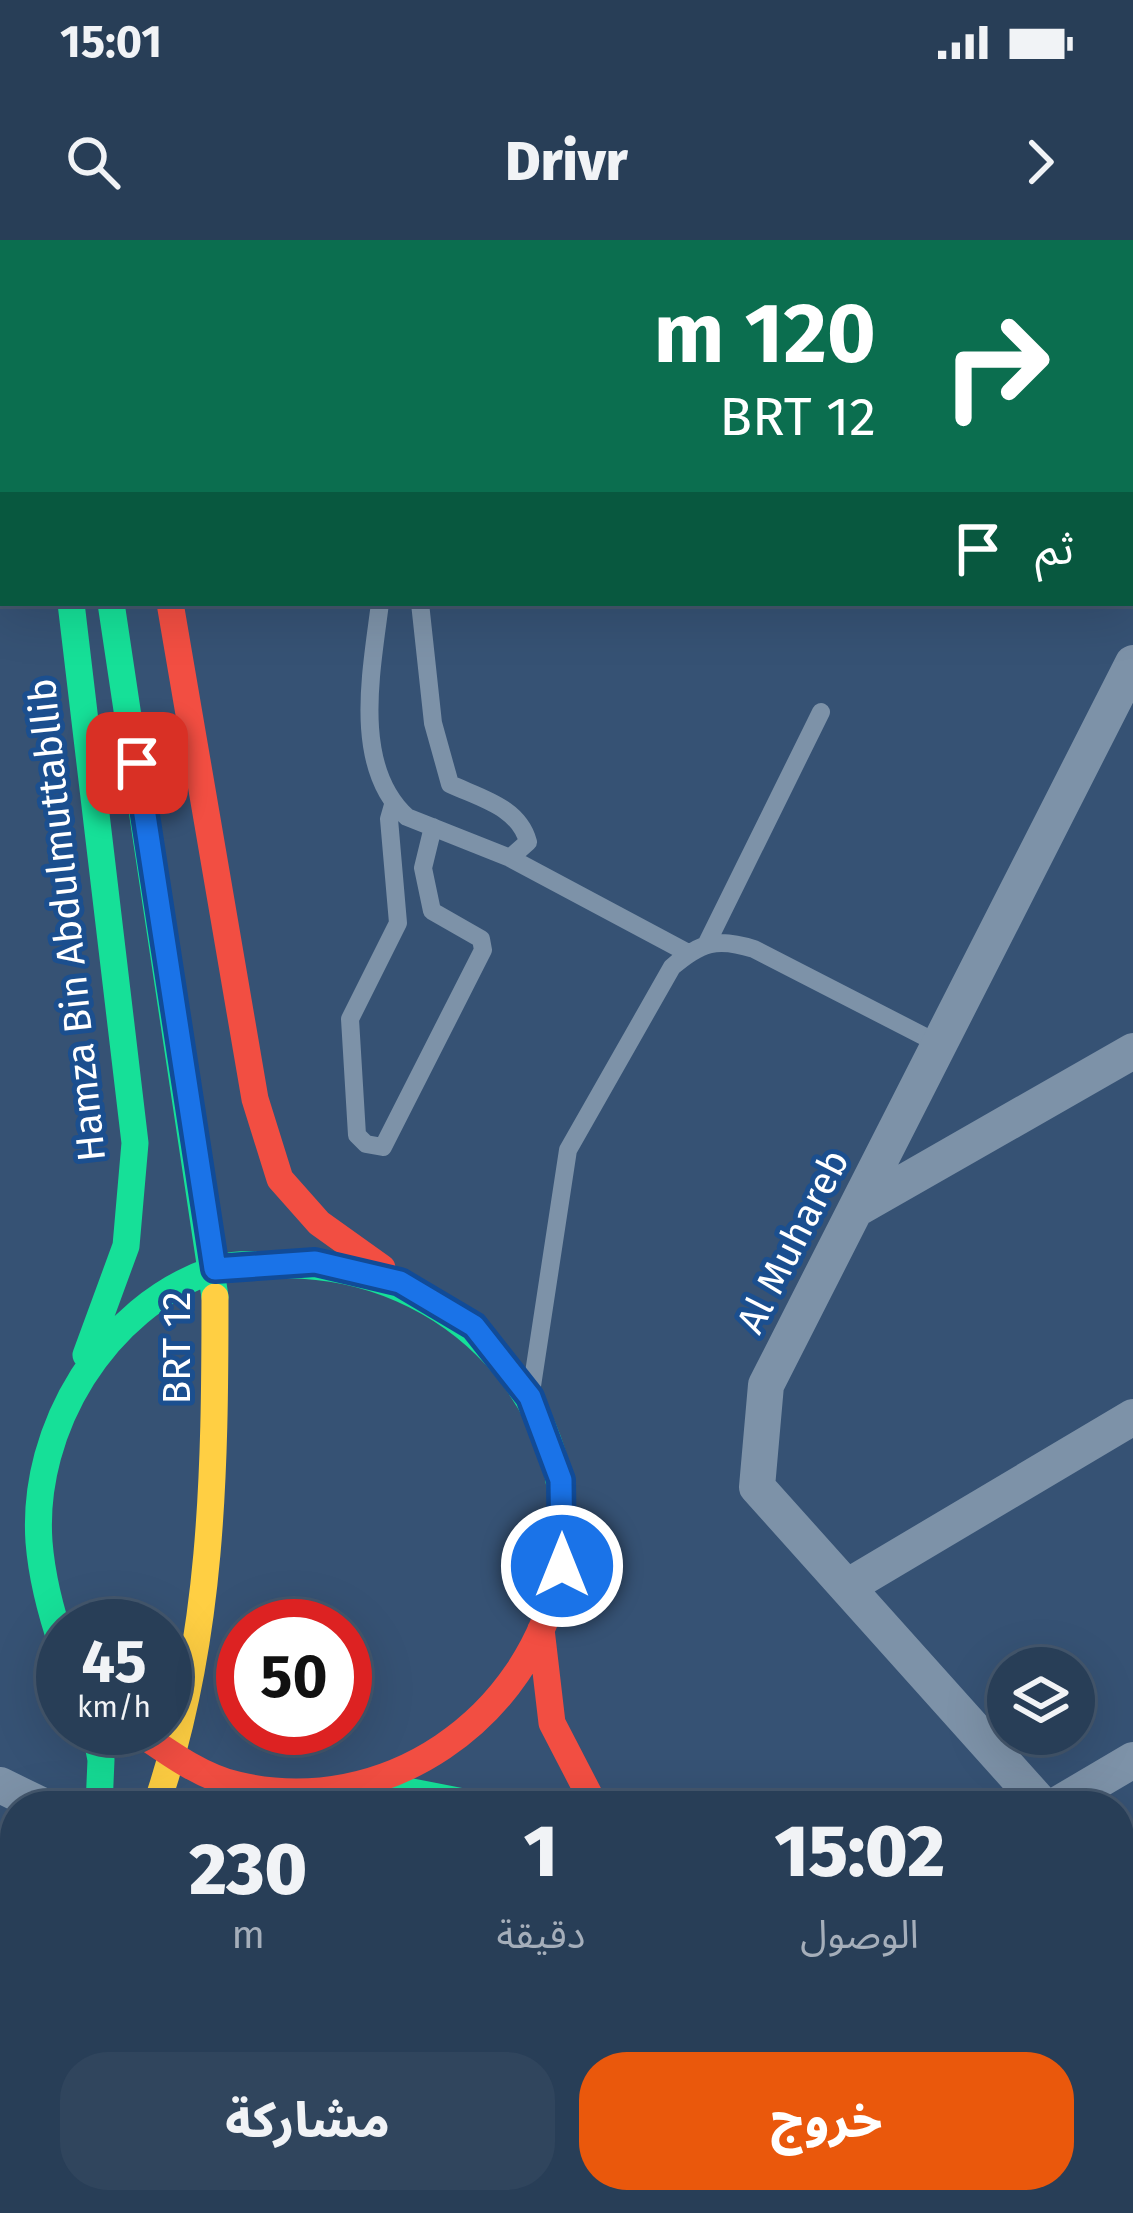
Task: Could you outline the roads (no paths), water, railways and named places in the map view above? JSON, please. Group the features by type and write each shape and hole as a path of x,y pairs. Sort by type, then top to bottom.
{"main road":[{"name":"Hamza Bin Abdulmuttabllib","path":"71,606 135,1143 125,1246 82,1366"},
{"name":"BRT 12","path":"111,606 215,1269 215,1431 207,1592 173,1757 161,1791"},
{"path":"171,606 254,1099 280,1179 319,1223 400,1282 474,1326 530,1397 561,1480 562,1566 535,1648 483,1720 410,1769 337,1791"},
{"path":"42,1599 28,1531 41,1443 82,1366 146,1306 215,1269 315,1262 400,1282"},
{"path":"541,1629 545,1695 560,1756 585,1791"},
{"path":"100,1755 100,1791"},
{"path":"170,1755 236,1786 263,1791"},
{"path":"360,1783 419,1791"}],"street":[{"name":"Al Muhareb","path":"1030,1791 758,1487 766,1384 1133,662"},
{"path":"856,1210 1133,1051"},
{"path":"847,1587 1133,1417"},
{"path":"1080,1791 1133,1760"}],"lane":[{"path":"380,606 368,704 376,763 393,805 433,827 511,858 688,953"},
{"path":"420,606 433,723 450,784 513,814 524,826 528,842 511,858"},
{"path":"707,943 820,712"},
{"path":"393,805 388,819 398,923 350,1019 357,1135 366,1144 383,1148 483,950 481,939 432,910 424,868 433,827"},
{"path":"530,1397 568,1150 672,967 688,953 723,939 754,949 939,1044"}]}
